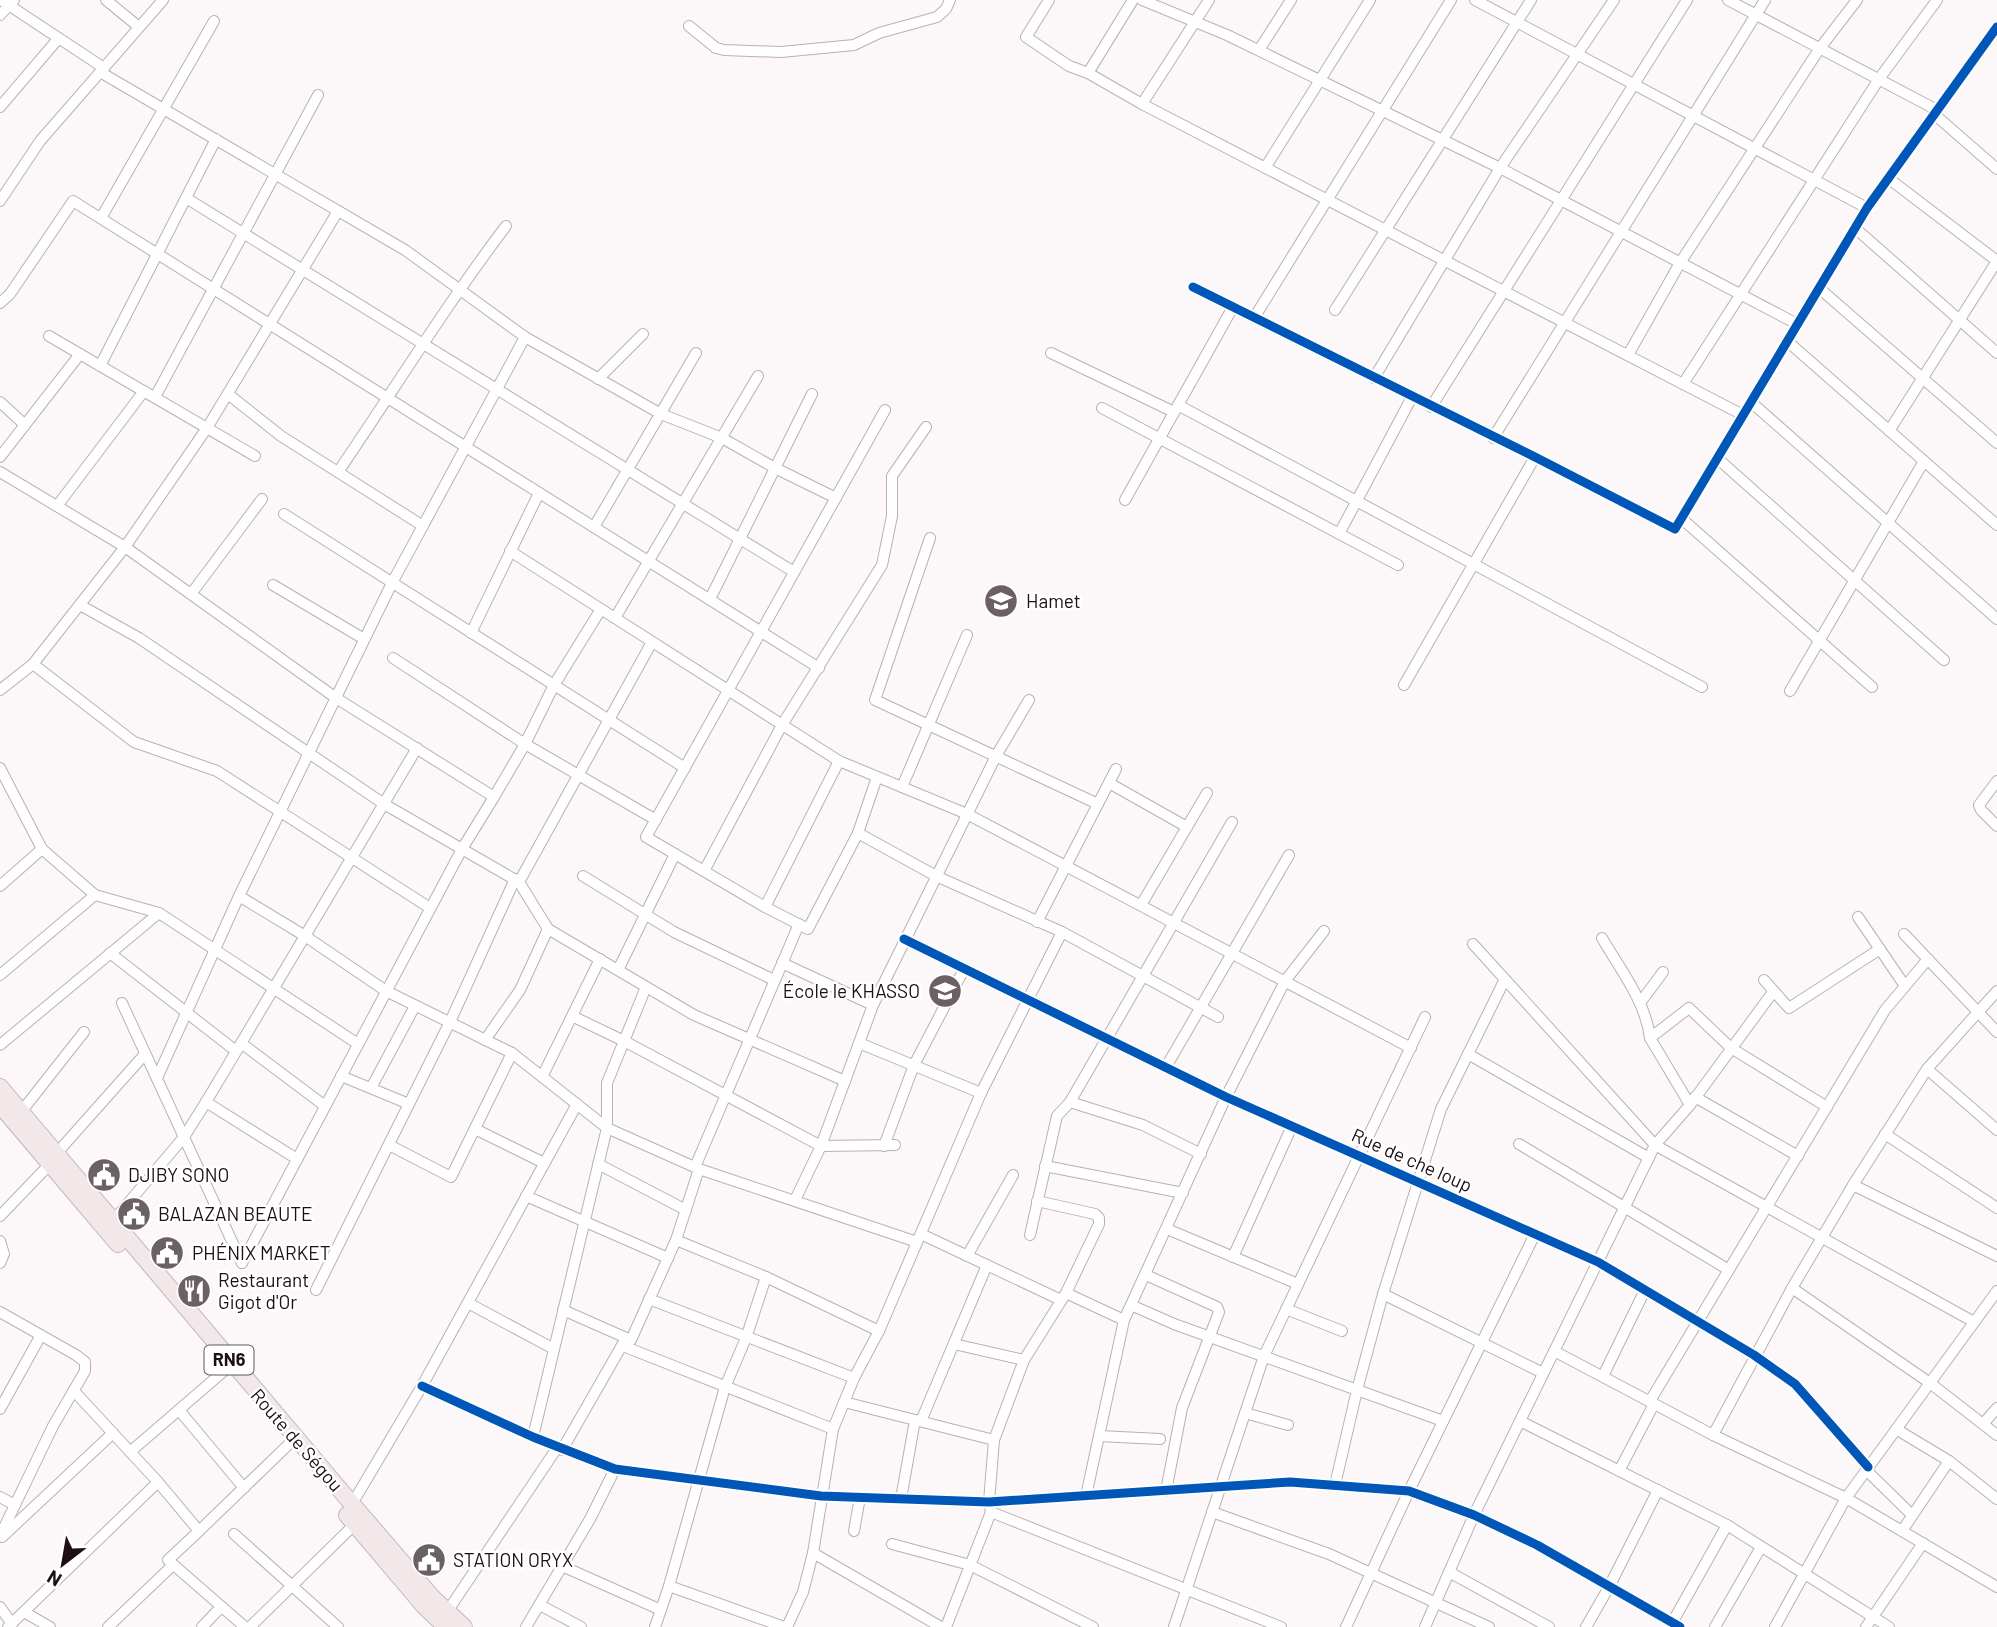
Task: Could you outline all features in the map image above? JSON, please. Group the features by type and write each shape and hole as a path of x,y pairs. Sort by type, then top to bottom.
{"highway":[{"name":"Route de Ségou","path":"0,1087 7,1113 113,1221 288,1445 424,1606 464,1627"},
{"name":"Route de Ségou","path":"53,1159 228,1367 352,1504 447,1619"}],"street":[{"path":"106,0 139,27"},
{"path":"0,201 40,141 163,0"},
{"path":"689,26 716,48 724,50 781,52 839,47 853,45 880,33 937,17 946,9 950,0"},
{"path":"1049,0 1026,37 1069,66 1088,73 1142,104 1743,415"},
{"path":"1088,73 1133,0"},
{"path":"1142,0 1259,50 1500,168 1797,324"},
{"path":"1142,104 1209,0"},
{"path":"1259,50 1291,0"},
{"path":"1265,168 1370,0"},
{"path":"1254,318 1451,0"},
{"path":"1475,0 1867,208"},
{"path":"1335,310 1531,0"},
{"path":"1374,378 1500,168 1614,0"},
{"path":"1431,407 1687,0"},
{"path":"1728,0 1936,112 1997,169"},
{"path":"1493,438 1765,0"},
{"path":"1628,355 1680,262 1820,48 1857,0"},
{"path":"1683,384 1879,79 1937,0"},
{"path":"0,15 8,2 102,70 164,109 405,250 525,337 661,414 722,438 836,498"},
{"path":"101,218 214,21"},
{"path":"1193,287 1675,529 1867,208 1997,27"},
{"path":"0,107 58,38"},
{"path":"57,506 150,394 213,289 318,94"},
{"path":"100,366 216,139"},
{"path":"1888,178 1997,261 1889,431"},
{"path":"186,198 794,572"},
{"path":"0,303 5,290 73,201 819,668"},
{"path":"0,690 33,664 125,547 207,428 338,211"},
{"path":"338,472 459,289 506,226"},
{"path":"1855,228 1997,353"},
{"path":"1819,288 1997,443"},
{"path":"1125,500 1233,307"},
{"path":"598,379 643,334"},
{"path":"48,336 255,456"},
{"path":"157,1078 214,949 364,639 525,337"},
{"path":"1787,341 1997,525"},
{"path":"594,527 696,353"},
{"path":"1051,353 1176,408 1357,501 1702,687"},
{"path":"0,457 80,354"},
{"path":"615,618 758,376"},
{"path":"228,394 281,436 423,526"},
{"path":"710,600 812,394"},
{"path":"1339,534 1412,397"},
{"path":"0,402 25,425"},
{"path":"1751,402 1997,619"},
{"path":"1102,408 1398,565"},
{"path":"877,777 859,833 808,929 765,907 646,837 885,410"},
{"path":"704,871 782,725 882,565 892,516 892,476 926,427"},
{"path":"1404,685 1535,457"},
{"path":"1717,458 1944,660"},
{"path":"1790,691 1924,461"},
{"path":"0,472 125,547 336,698 494,797"},
{"path":"471,633 540,493"},
{"path":"191,594 262,499"},
{"path":"284,514 685,768"},
{"path":"1681,517 1872,687"},
{"path":"930,538 876,700 1098,804"},
{"path":"510,551 839,761 967,814 1410,1048"},
{"path":"273,585 364,639"},
{"path":"80,605 139,638 384,804 517,880 548,929 694,1015 845,1081"},
{"path":"122,1003 242,1263 461,849 525,744 554,685 601,609"},
{"path":"901,787 967,635"},
{"path":"316,1290 450,1023 517,880 653,642"},
{"path":"393,658 525,744 656,820"},
{"path":"33,664 134,742 216,771 430,908"},
{"path":"795,1200 821,1146 873,1005 996,756 1029,700"},
{"path":"113,1221 184,1137 417,748"},
{"path":"765,907 839,761"},
{"path":"0,768 4,790 42,849 96,895 159,913 358,1044"},
{"path":"1037,922 1116,769"},
{"path":"1997,781 1979,805 1997,826"},
{"path":"1109,783 1187,827"},
{"path":"1141,905 1207,793"},
{"path":"1030,1235 1057,1116 1070,1102 1233,822"},
{"path":"859,833 936,876 1062,932 1218,1017"},
{"path":"0,886 42,849"},
{"path":"618,970 675,854"},
{"path":"1166,1068 1289,855"},
{"path":"583,876 674,932 774,980"},
{"path":"0,975 96,895"},
{"path":"239,896 305,936 386,991 512,1053 607,1128 697,1168 919,1238 1124,1320"},
{"path":"0,1045 159,913"},
{"path":"1858,917 1905,986"},
{"path":"447,1619 560,1449 624,1342 631,1340 676,1240 697,1168 724,1095 799,924"},
{"path":"485,1040 520,990 548,929"},
{"path":"1086,1496 1124,1320 1284,981 1324,931"},
{"path":"669,1586 785,1627 803,1592 813,1553 833,1430 844,1402 879,1331 981,1093 1062,932"},
{"path":"1904,934 1997,1032"},
{"path":"1602,938 1640,1003 1650,1038 1692,1101 1798,1156"},
{"name":"Rue de che loup","path":"904,939 1227,1097 1598,1262 1754,1355 1795,1384 1867,1469 1912,1516"},
{"path":"1473,944 1655,1145 1974,1322"},
{"path":"1764,980 1789,1008 1880,949"},
{"path":"110,953 187,1015 325,1106"},
{"path":"542,1077 600,959"},
{"path":"1619,1471 1652,1403 1698,1322 1885,1010 1928,959"},
{"path":"782,963 873,1005"},
{"path":"572,1016 821,1146 890,1145 914,1065 964,968"},
{"path":"1640,1003 1663,972"},
{"path":"1335,1485 1383,1294 1441,1109 1505,979"},
{"path":"533,1437 607,1128 607,1083 646,987"},
{"path":"1713,1435 1792,1288 1885,1134 1927,1069 1997,991"},
{"path":"1425,1627 1474,1515 1655,1145 1692,1101 1773,992"},
{"path":"371,1088 415,1006"},
{"path":"1650,1038 1689,1008 1731,1048 1827,1107"},
{"path":"1174,1627 1264,1356 1425,1017"},
{"path":"7,1113 84,1032"},
{"path":"859,1043 981,1093"},
{"path":"389,1145 451,1177 512,1053"},
{"path":"0,1216 145,1054"},
{"path":"1468,1054 1649,1158"},
{"path":"1927,1069 1997,1130"},
{"path":"341,1076 409,1104"},
{"path":"206,1102 297,1158"},
{"path":"1070,1102 1143,1125 1201,1154"},
{"path":"352,1504 422,1386 577,1104"},
{"path":"1233,1257 1292,1126"},
{"path":"475,1129 544,1163"},
{"path":"1885,1134 1997,1208"},
{"path":"1519,1144 1729,1270"},
{"path":"598,1164 685,1210"},
{"path":"1045,1166 1183,1192"},
{"path":"967,1256 1013,1175"},
{"path":"1853,1185 1997,1256"},
{"path":"526,1196 668,1258"},
{"path":"813,1553 942,1627 970,1565 990,1507 993,1440 1024,1360 1063,1297 1099,1224 1099,1218 1095,1214 1037,1201"},
{"path":"1167,1229 1298,1284"},
{"path":"1346,1627 1409,1491 1535,1234"},
{"path":"676,1240 766,1277 879,1331"},
{"path":"0,1241 4,1254 0,1263"},
{"path":"901,1499 918,1421 987,1265"},
{"path":"1146,1275 1217,1307 1219,1312 1182,1408 1166,1491"},
{"path":"655,1627 725,1387 746,1338 766,1277"},
{"path":"1792,1288 1930,1383 1997,1435"},
{"path":"1603,1377 1645,1290"},
{"path":"1775,1627 1846,1498 1997,1291"},
{"path":"1383,1294 1544,1373"},
{"path":"649,1299 854,1378"},
{"path":"468,1303 554,1349"},
{"path":"1131,1306 1443,1421"},
{"path":"1286,1309 1342,1331"},
{"path":"563,1310 624,1342 725,1387 833,1430"},
{"path":"0,1312 85,1362 85,1371 53,1426 0,1537"},
{"path":"1,1405 41,1335"},
{"path":"954,1344 1024,1360"},
{"path":"1554,1351 1713,1435 1846,1498 1997,1587"},
{"path":"130,1452 228,1367"},
{"path":"422,1386 560,1449 615,1469 821,1496 901,1499 990,1507 1086,1496 1290,1482 1409,1491 1474,1515 1537,1545 1676,1625 1727,1525"},
{"path":"74,1391 199,1531"},
{"path":"844,1402 993,1440"},
{"path":"1983,1424 1997,1408"},
{"path":"179,1410 244,1488"},
{"path":"1245,1413 1288,1425"},
{"path":"1520,1421 1727,1525 1889,1627"},
{"path":"1896,1429 1949,1461 1997,1499"},
{"path":"0,1537 113,1433"},
{"path":"1099,1436 1160,1439"},
{"path":"288,1445 168,1560 248,1627 355,1524"},
{"path":"1902,1531 1949,1461"},
{"path":"526,1627 615,1469"},
{"path":"0,1606 10,1625 158,1482"},
{"path":"1586,1627 1658,1490"},
{"path":"0,1497 15,1505"},
{"path":"854,1531 860,1497"},
{"path":"990,1507 1281,1627"},
{"path":"1212,1512 1329,1554 1489,1627"},
{"path":"234,1534 338,1627"},
{"path":"1866,1627 1923,1543"},
{"path":"892,1544 970,1565 1093,1627"},
{"path":"1714,1627 1761,1547"},
{"path":"108,1627 173,1565"},
{"path":"562,1566 661,1610"},
{"path":"1449,1572 1549,1627"},
{"path":"540,1605 581,1627"},
{"path":"202,1627 221,1607"},
{"path":"24,1612 50,1627"}],"cycle path":[{"path":"1193,287 1675,529 1867,208 1997,27"},
{"path":"904,939 1226,1097 1598,1262 1754,1355 1795,1384 1868,1467"},
{"path":"422,1386 533,1437 615,1469 821,1496 989,1502 1290,1482 1409,1491 1474,1515 1537,1545 1680,1627"}],"place":[{"name":"Hamet","path":"1001,601"},
{"name":"École le KHASSO","path":"945,991"},
{"name":"DJIBY SONO","path":"104,1175"},
{"name":"BALAZAN BEAUTE","path":"134,1214"},
{"name":"PHÉNIX MARKET","path":"167,1253"},
{"name":"Restaurant Gigot d'Or","path":"194,1291"},
{"name":"STATION ORYX","path":"429,1560"}]}
